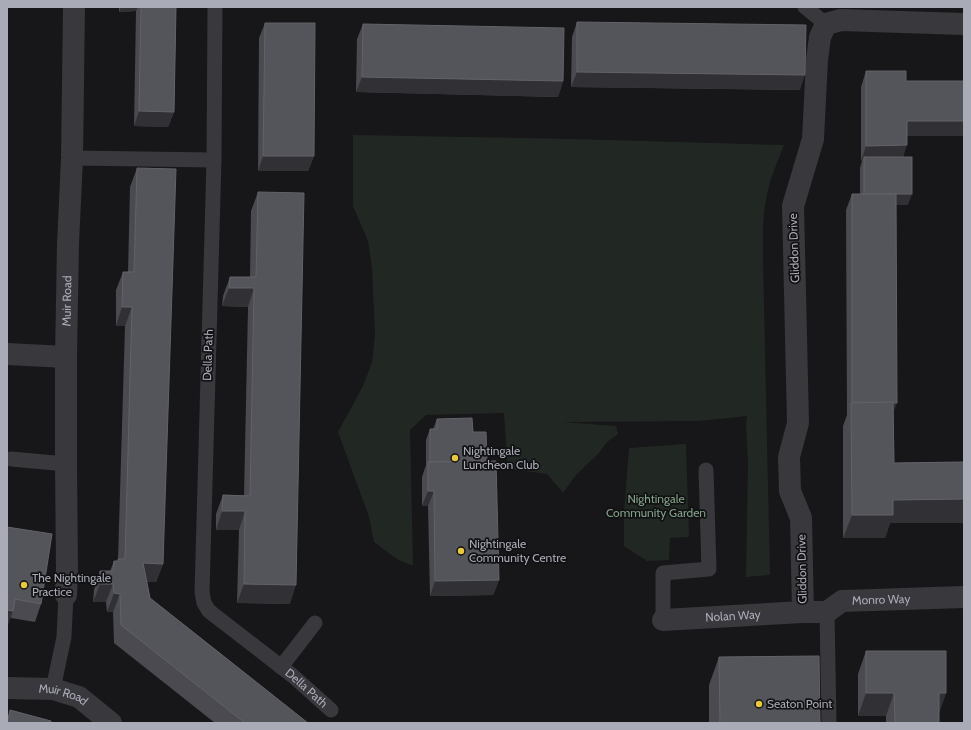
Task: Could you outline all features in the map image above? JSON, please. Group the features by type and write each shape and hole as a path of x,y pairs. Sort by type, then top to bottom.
{"street":[{"name":"Muir Road","path":"66,595 66,357 68,244 72,158 74,7"},
{"path":"826,24 841,20 964,24"},
{"name":"Gliddon Drive","path":"803,612 801,518 790,491 789,457 798,423 793,206 812,139 816,66 820,37 826,24"},
{"path":"7,354 66,357"},
{"name":"Monro Way","path":"827,612 842,601 964,597"},
{"path":"803,612 827,612"},
{"name":"Nolan Way","path":"663,620 803,612"},
{"name":"Muir Road","path":"7,688 54,689 78,697 111,723"}],"lane":[{"name":"Della Path","path":"215,7 214,160 202,592 204,604 209,611 281,667 331,710"},
{"path":"805,7 826,24"},
{"path":"72,158 214,160"},
{"path":"12,458 66,464"},
{"path":"663,620 663,573 709,569 706,470"},
{"path":"54,689 64,637 66,595"},
{"path":"827,612 829,723"},
{"name":"Della Path","path":"281,667 315,623"}],"green space":[{"path":"353,135 784,145 768,189 763,228 770,575 746,577 748,463 747,416 699,421 563,422 616,426 618,434 606,443 599,453 576,475 563,493 547,474 508,469 504,413 426,415 410,430 413,565 403,562 374,542 369,517 338,432 362,388 372,363 375,334 372,268 368,241 353,206"},
{"name":"Nightingale Community Garden","path":"686,444 689,537 670,538 669,560 647,561 624,546 624,512 629,448"}],"building":[{"path":"141,7 176,7 174,112 139,111"},
{"path":"577,22 806,25 805,75 577,72"},
{"path":"265,23 315,23 314,156 263,156"},
{"path":"363,24 564,28 563,81 362,77"},
{"path":"866,71 906,71 906,81 964,81 964,121 907,121 907,145 866,146"},
{"path":"864,157 912,157 912,194 864,194"},
{"path":"137,168 176,169 163,564 143,563 150,598 308,723 245,723 121,625 120,594 114,593 113,584 100,584 100,571 113,571 114,561 118,561 118,559 125,559 132,307 122,307 123,272 134,272"},
{"path":"258,192 304,193 296,585 244,584 245,511 222,511 223,495 250,496 254,288 229,288 230,277 256,277"},
{"path":"852,194 896,194 897,403 852,402"},
{"path":"893,402 894,463 964,462 964,499 893,500 893,515 852,515 851,403"},
{"name":"Nightingale Luncheon Club","path":"472,418 473,432 486,432 487,462 430,462 430,429 437,429 437,419"},
{"name":"Nightingale Community Centre","path":"496,461 499,580 435,581 434,491 428,491 428,462"},
{"name":"The Nightingale Practice","path":"7,527 52,534 41,604 15,599 13,611 7,610"},
{"path":"866,651 946,651 946,693 939,693 939,723 895,723 894,693 866,693"},
{"path":"819,656 820,723 720,723 719,657"},
{"path":"10,710 51,721 51,723 7,723"}],"place":[{"name":"Nightingale Luncheon Club","path":"455,458"},
{"name":"Nightingale Community Centre","path":"461,551"},
{"name":"The Nightingale Practice","path":"24,585"},
{"name":"Seaton Point","path":"759,704"}]}
